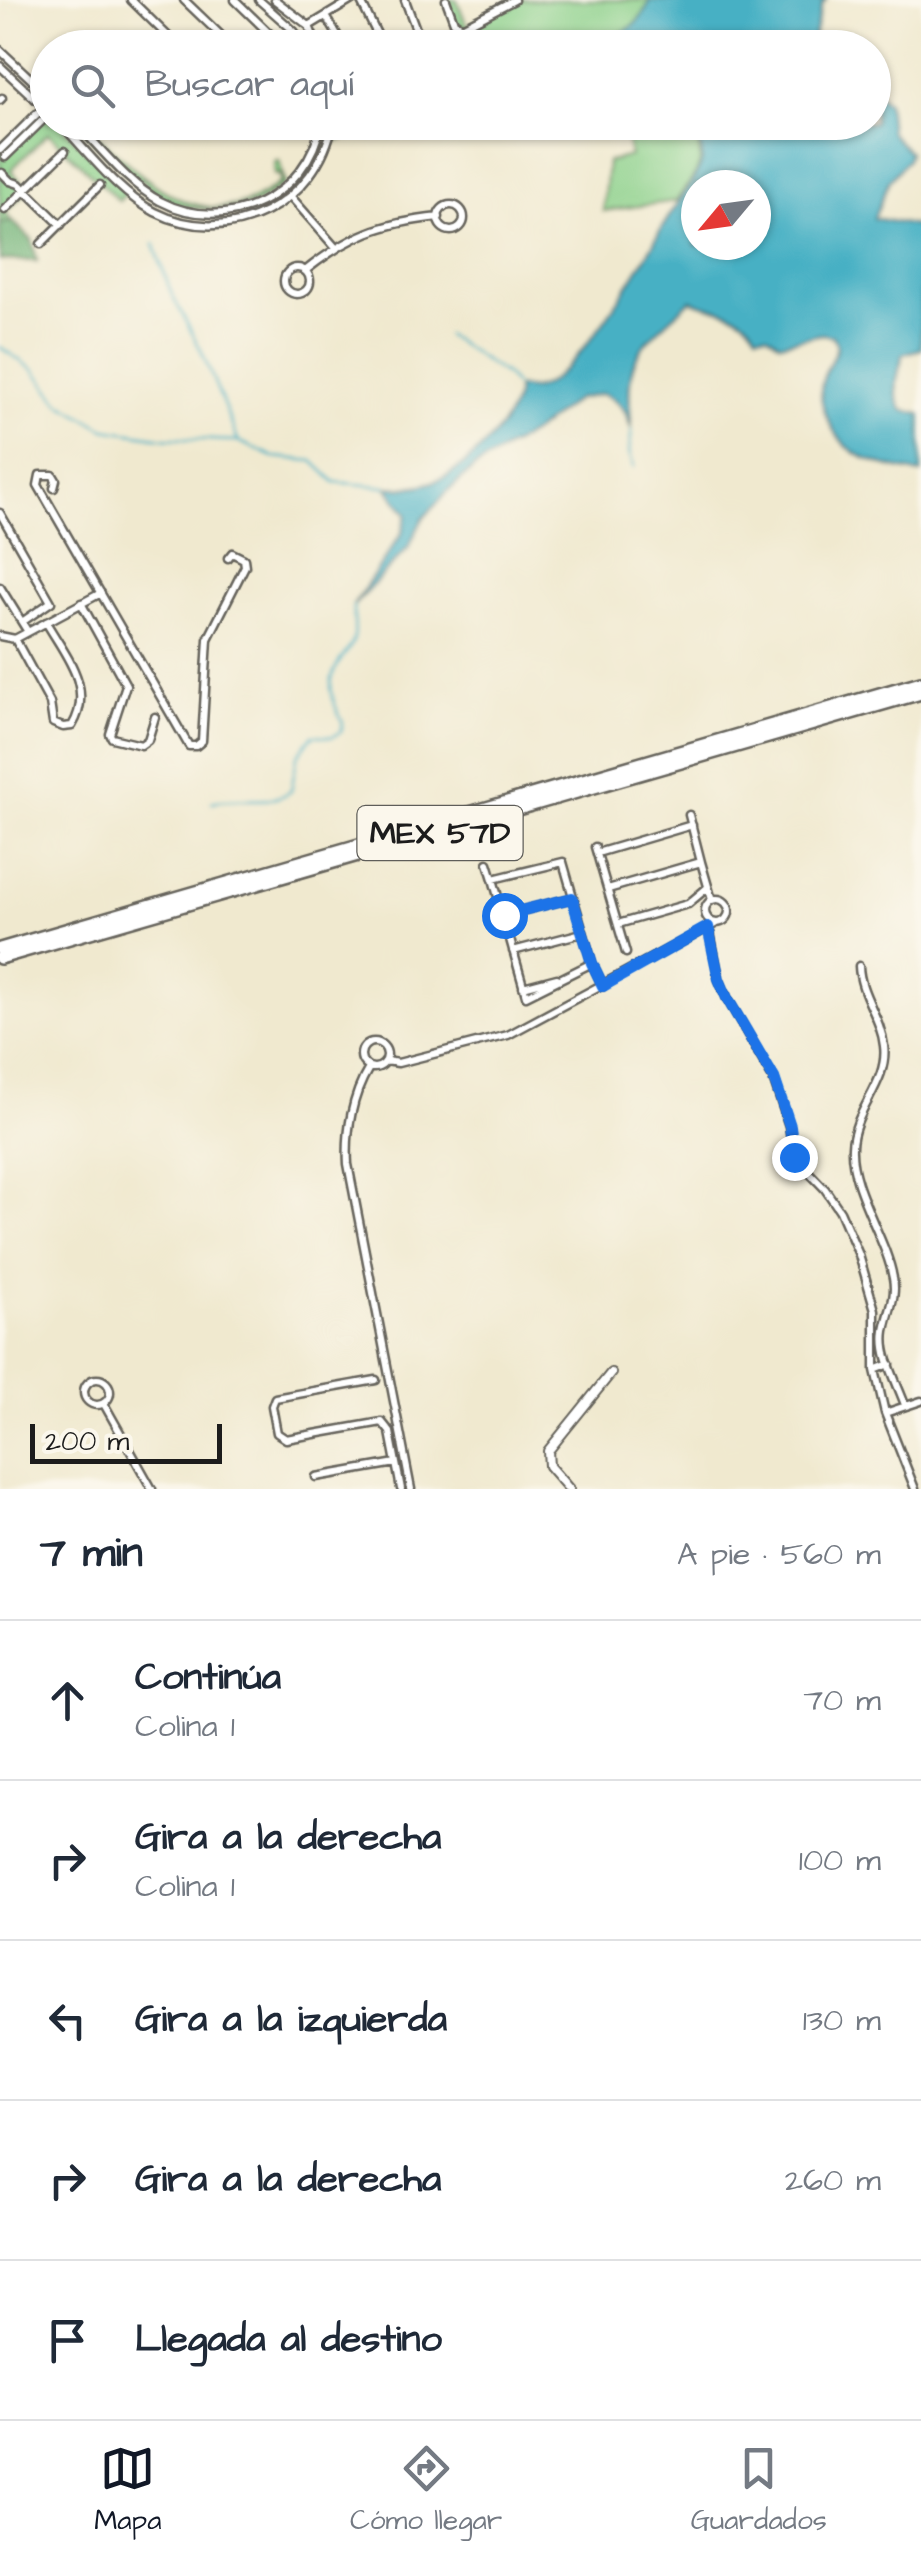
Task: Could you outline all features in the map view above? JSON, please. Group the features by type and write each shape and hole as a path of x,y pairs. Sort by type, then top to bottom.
{"highway":[{"name":"MEX 57D","path":"0,958 878,700 921,682"},
{"name":"MEX 57D","path":"0,949 878,700 921,693"}],"street":[{"path":"131,0 162,30"},
{"path":"184,0 215,30"},
{"path":"235,0 265,30"},
{"path":"258,0 293,30"},
{"path":"275,0 311,30"},
{"path":"308,30 324,16 356,0 374,30"},
{"path":"405,0 416,30"},
{"path":"446,0 454,22 462,28 514,0"},
{"path":"324,16 333,30"},
{"path":"294,30 297,24 309,26"},
{"path":"0,50 30,86"},
{"path":"0,66 30,92"},
{"path":"30,124 2,153 6,167 1,174 27,191 61,225"},
{"path":"77,140 142,204 195,225 237,223 264,214 291,198 325,151 328,140"},
{"path":"94,140 149,194 197,214 235,212 280,192 312,152 316,140"},
{"path":"5,210 65,151"},
{"path":"40,244 100,185"},
{"path":"288,185 293,186 291,198"},
{"path":"280,192 280,197 291,198 335,248"},
{"path":"451,205 461,210 464,218 460,227 451,230 442,226 439,217 442,209 451,205"},
{"path":"306,271 335,248 375,228 439,217"},
{"path":"297,268 306,271 310,279 308,288 302,293 289,291 286,275 297,268"},
{"path":"54,488 53,475 40,475 38,486 190,746 196,746 203,732 208,639 245,566 239,554 232,553 228,558"},
{"path":"0,512 51,602 22,622"},
{"path":"0,587 28,632"},
{"path":"0,636 15,639 100,593"},
{"path":"81,603 126,685 112,738 141,744 148,740 155,717"},
{"path":"15,639 50,703 53,723 72,726 82,704 81,683 46,622"},
{"path":"690,816 710,902 706,916 712,925 719,979 774,1078 790,1126 794,1157 840,1211 859,1255 875,1310 875,1370 886,1413 915,1489"},
{"path":"626,953 596,850 692,825"},
{"path":"493,879 562,858 582,933 603,986"},
{"path":"608,889 701,862"},
{"path":"488,864 526,1000 592,963"},
{"path":"618,924 688,904 706,888"},
{"path":"386,1061 398,1063 508,1035 724,922 729,910 725,902 698,897"},
{"path":"504,915 572,898"},
{"path":"513,951 582,933"},
{"path":"859,966 885,1048 882,1068 856,1126 852,1147 854,1166 893,1275 894,1302 885,1332 885,1348 905,1404"},
{"path":"523,987 568,975"},
{"path":"368,1042 376,1042 384,1046 386,1061 382,1066 369,1068 360,1056 368,1042"},
{"path":"369,1068 356,1097 347,1145 348,1164 412,1489"},
{"path":"875,1370 890,1364"},
{"path":"569,1489 549,1466 548,1451 611,1373"},
{"path":"97,1379 108,1385 110,1393 104,1404 91,1404 84,1398 89,1382 97,1379"},
{"path":"376,1380 276,1398 272,1406 277,1433 286,1439 382,1422 388,1428 401,1489"},
{"path":"886,1413 921,1400"},
{"path":"104,1404 152,1489"},
{"path":"316,1477 396,1463"}],"green space":[{"path":"446,0 457,0 467,26 514,0 650,0 627,30 459,30 463,28 458,26"},
{"path":"29,121 30,140 41,140 11,170 28,190 4,213 13,222 0,223 0,142 4,146"},
{"path":"55,140 76,140 127,192 119,201"},
{"path":"92,140 103,140 151,182 199,205 225,207 252,200 281,182 280,174 275,175 274,162 279,160 285,184 258,202 211,210 177,204 150,190 142,179 136,183"},
{"path":"627,140 696,140 700,157 697,170 681,170 681,194 676,201 603,211 607,162 630,156"},
{"path":"13,222 32,240 37,261 0,260 0,223"}],"water":[{"path":"650,0 826,0 815,30 626,30 643,15"},
{"path":"891,134 909,152 889,181 874,218 921,227 921,349 903,354 896,389 903,410 921,414 921,474 861,456 834,430 821,392 837,347 833,336 822,334 780,343 767,334 757,334 736,315 691,300 638,354 630,384 632,430 625,411 615,400 603,394 577,399 535,431 474,468 446,493 422,520 408,548 353,606 402,533 407,514 387,487 427,484 451,473 500,427 517,387 533,389 565,369 632,279 681,198 681,260 771,260 771,170 698,170 702,151 699,140 891,140"}],"waterway":[{"path":"154,244 172,295 201,350 238,440"},
{"path":"446,335 506,375 517,387"},
{"path":"0,347 34,370 61,404 105,429 163,438 238,441 274,457 313,461 335,482 387,487"},
{"path":"632,430 629,452 634,467"},
{"path":"212,802 283,796 291,791 297,757 313,735 332,737 341,732 343,723 331,683 354,638 353,606"}],"route":[{"path":"504,915 572,898 603,986 708,927 727,998 774,1078 790,1126 794,1157"}]}
